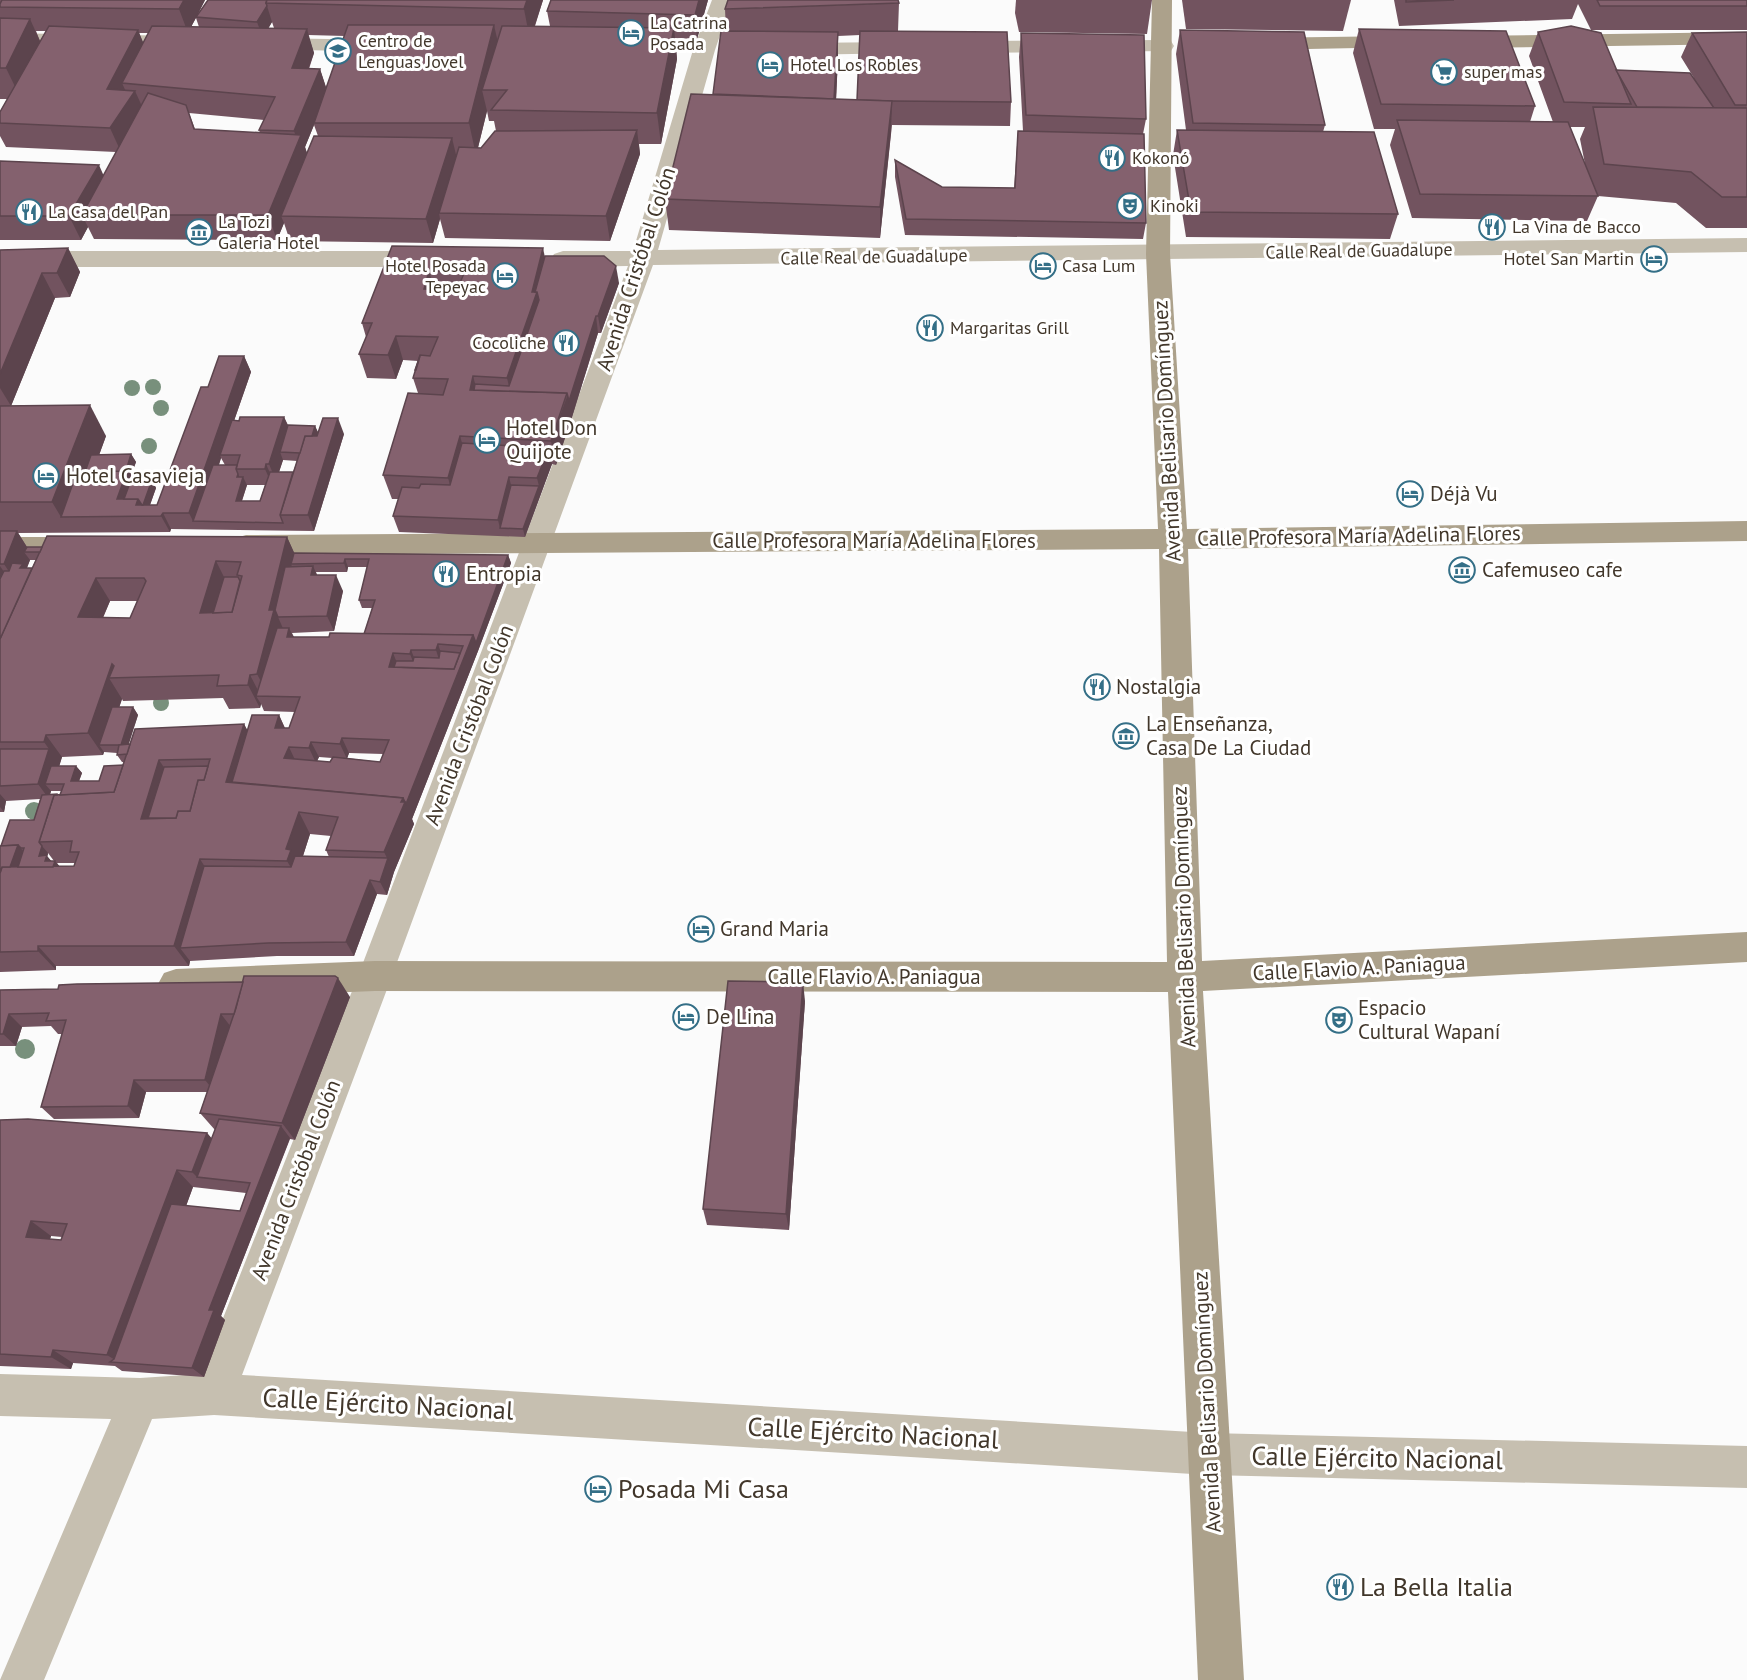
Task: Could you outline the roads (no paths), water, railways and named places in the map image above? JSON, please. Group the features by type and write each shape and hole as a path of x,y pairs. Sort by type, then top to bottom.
{"street":[{"name":"Avenida Cristóbal Colón","path":"214,1394 375,976 643,260 704,50 722,0"},
{"name":"Avenida Belisario Domínguez","path":"1162,0 1175,46 1158,254 1173,539 1185,977 1221,1680"},
{"path":"1449,42 1747,38"},
{"path":"0,39 204,43"},
{"path":"1246,45 1425,42"},
{"path":"252,44 407,46"},
{"path":"775,49 1175,46"},
{"name":"Calle Real de Guadalupe","path":"536,259 643,260 1747,245"},
{"path":"0,259 453,259"},
{"name":"Calle Profesora María Adelina Flores","path":"219,546 1173,539 1747,531"},
{"path":"0,547 114,546"},
{"name":"Calle Flavio A. Paniagua","path":"141,986 375,976 1185,977 1747,947"},
{"name":"Calle Ejército Nacional","path":"0,1395 140,1399 214,1394 1209,1454 1747,1467"},
{"path":"21,1680 140,1399"}],"place":[{"name":"La Catrina Posada","path":"631,33"},
{"name":"Centro de Lenguas Jovel","path":"338,51"},
{"name":"Hotel Los Robles","path":"770,65"},
{"name":"super mas","path":"1444,72"},
{"name":"Kokonó","path":"1112,158"},
{"name":"Kinoki","path":"1130,206"},
{"name":"La Casa del Pan","path":"29,212"},
{"name":"La Vina de Bacco","path":"1492,227"},
{"name":"La Tozi Galeria Hotel","path":"199,232"},
{"name":"Hotel San Martin","path":"1654,259"},
{"name":"Casa Lum","path":"1043,266"},
{"name":"Hotel Posada Tepeyac","path":"505,276"},
{"name":"Margaritas Grill","path":"930,328"},
{"name":"Cocoliche","path":"566,343"},
{"name":"Hotel Don Quijote","path":"487,440"},
{"name":"Hotel Casavieja","path":"46,476"},
{"name":"Déjà Vu","path":"1410,494"},
{"name":"Cafemuseo cafe","path":"1462,570"},
{"name":"Entropia","path":"446,574"},
{"name":"Nostalgia","path":"1097,687"},
{"name":"La Enseñanza, Casa De La Ciudad","path":"1126,736"},
{"name":"Grand Maria","path":"701,929"},
{"name":"De Lina","path":"686,1017"},
{"name":"Espacio Cultural Wapaní","path":"1339,1020"},
{"name":"Posada Mi Casa","path":"598,1489"},
{"name":"La Bella Italia","path":"1340,1587"}]}
